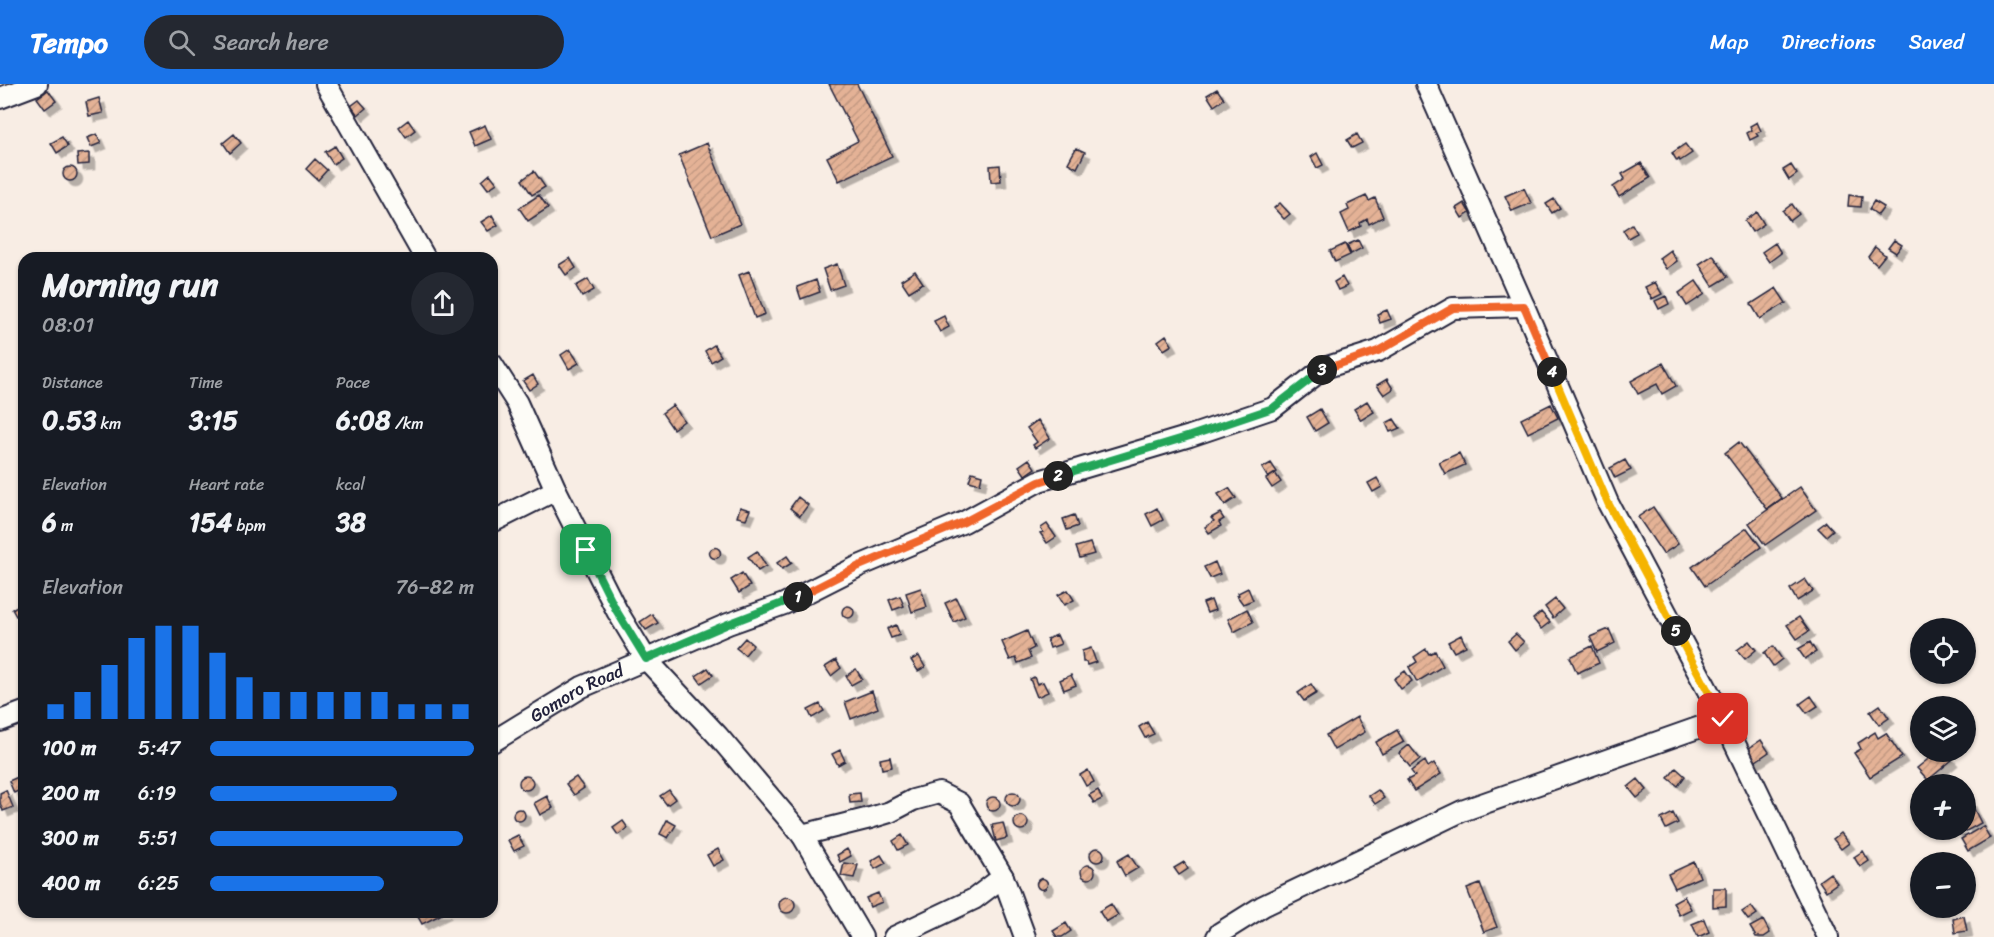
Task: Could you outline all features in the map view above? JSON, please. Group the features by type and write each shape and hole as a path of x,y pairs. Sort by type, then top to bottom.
{"street":[{"path":"0,98 37,84"},
{"path":"326,84 422,252"},
{"path":"1426,84 1608,503 1723,719 1828,937"},
{"name":"Gomoro Road","path":"498,738 582,687 728,624 784,604 859,566 964,522 1039,482 1273,408 1324,368 1378,351 1453,308 1524,306"},
{"path":"498,373 517,403 556,490 616,610 646,659 718,736 802,835 862,937"},
{"path":"498,519 556,490"},
{"path":"0,721 18,714"},
{"path":"1217,937 1263,906 1462,811 1723,719"},
{"path":"802,835 890,812 913,800 939,793 959,803 1003,877 1025,937"},
{"path":"894,937 974,899 1003,877"}],"building":[{"path":"829,84 857,84 892,156 839,181 827,157 858,141"},
{"path":"1217,89 1224,99 1214,106 1207,95"},
{"path":"48,90 56,101 45,109 37,98"},
{"path":"99,98 103,113 89,116 86,102"},
{"path":"359,100 366,108 358,115 351,106"},
{"path":"408,120 415,130 406,137 399,127"},
{"path":"1757,122 1761,131 1756,133 1758,136 1750,140 1747,133 1752,130 1750,126"},
{"path":"485,125 491,139 475,146 469,132"},
{"path":"97,134 101,143 91,147 87,138"},
{"path":"234,134 241,143 230,153 223,143"},
{"path":"1357,134 1362,143 1352,148 1347,140"},
{"path":"62,137 68,146 57,153 51,143"},
{"path":"707,143 740,224 712,236 679,155"},
{"path":"1685,144 1692,153 1677,161 1672,153"},
{"path":"335,146 342,158 333,164 325,152"},
{"path":"1076,148 1085,152 1077,168 1068,163"},
{"path":"89,153 89,164 78,165 77,154"},
{"path":"1317,153 1323,165 1317,168 1311,157"},
{"path":"315,159 327,170 318,180 306,169"},
{"path":"1641,163 1650,178 1619,197 1613,187 1625,179 1622,174"},
{"path":"1000,165 1001,181 991,182 990,166"},
{"path":"1791,165 1797,174 1789,180 1783,170"},
{"path":"67,167 73,167 77,174 73,181 67,181 63,177 63,171"},
{"path":"534,171 545,187 532,195 522,180"},
{"path":"490,174 497,183 488,189 482,181"},
{"path":"1524,188 1531,203 1512,211 1505,196"},
{"path":"539,195 548,208 528,221 519,208"},
{"path":"1849,195 1862,197 1861,207 1848,206"},
{"path":"1366,196 1369,201 1375,198 1383,217 1369,224 1367,219 1360,223 1361,226 1349,232 1341,214 1349,210 1347,205"},
{"path":"1554,199 1560,208 1552,213 1546,204"},
{"path":"1874,201 1884,207 1878,215 1869,209"},
{"path":"1280,203 1290,214 1284,219 1274,208"},
{"path":"1464,203 1470,213 1462,218 1456,208"},
{"path":"1792,204 1799,214 1790,221 1783,211"},
{"path":"1757,212 1764,224 1752,232 1745,221"},
{"path":"492,215 498,225 488,231 481,222"},
{"path":"1632,224 1637,233 1628,238 1623,230"},
{"path":"1358,240 1362,248 1351,254 1347,245"},
{"path":"1894,240 1902,245 1896,253 1888,248"},
{"path":"1775,243 1781,253 1769,262 1762,252"},
{"path":"1345,244 1350,255 1335,262 1330,251"},
{"path":"1875,247 1885,255 1877,265 1868,257"},
{"path":"1670,250 1677,261 1666,269 1659,258"},
{"path":"1713,255 1728,277 1713,286 1699,264"},
{"path":"570,258 576,268 566,275 559,265"},
{"path":"837,264 844,285 830,290 823,269"},
{"path":"749,271 765,314 755,318 739,275"},
{"path":"915,271 923,283 909,292 901,280"},
{"path":"1342,277 1347,286 1338,290 1334,282"},
{"path":"588,279 594,290 582,297 576,286"},
{"path":"816,280 820,292 801,299 797,287"},
{"path":"1696,281 1705,294 1687,306 1679,293"},
{"path":"1655,282 1662,294 1652,299 1645,287"},
{"path":"1776,288 1786,303 1760,319 1751,304"},
{"path":"1666,296 1669,304 1659,309 1655,301"},
{"path":"1387,310 1391,319 1380,323 1377,314"},
{"path":"944,316 949,327 940,332 934,321"},
{"path":"1166,335 1172,345 1164,350 1158,341"},
{"path":"714,345 721,356 711,362 705,351"},
{"path":"570,349 579,363 569,369 561,355"},
{"path":"1663,363 1676,386 1662,394 1657,384 1638,394 1631,381"},
{"path":"533,375 538,384 529,390 523,381"},
{"path":"1387,379 1393,389 1384,395 1377,385"},
{"path":"1367,401 1374,412 1361,420 1354,409"},
{"path":"1551,404 1558,418 1528,433 1521,419"},
{"path":"673,405 684,421 673,429 662,413"},
{"path":"1320,409 1328,423 1315,431 1307,417"},
{"path":"1394,419 1400,428 1390,432 1386,423"},
{"path":"1038,420 1050,438 1035,448 1033,445 1037,442 1027,428"},
{"path":"1739,442 1782,498 1767,509 1725,453"},
{"path":"1459,453 1465,465 1445,474 1439,462"},
{"path":"1029,459 1035,468 1025,475 1019,466"},
{"path":"1625,460 1631,470 1615,478 1610,468"},
{"path":"1271,463 1277,472 1268,478 1262,468"},
{"path":"972,472 982,475 980,484 969,481"},
{"path":"1275,473 1281,482 1272,488 1266,479"},
{"path":"1377,478 1382,487 1373,492 1368,483"},
{"path":"1800,487 1816,510 1765,545 1749,523"},
{"path":"1229,488 1236,498 1225,505 1218,494"},
{"path":"798,497 808,505 800,516 790,508"},
{"path":"740,507 750,510 746,519 737,517"},
{"path":"1653,507 1678,544 1663,554 1638,517"},
{"path":"1157,508 1163,520 1152,526 1146,514"},
{"path":"1220,513 1224,519 1219,522 1221,526 1209,533 1205,527 1214,521 1211,518"},
{"path":"1074,515 1078,526 1067,530 1063,519"},
{"path":"1826,522 1833,530 1826,536 1818,528"},
{"path":"1047,524 1056,537 1047,543 1040,533 1043,532 1041,528"},
{"path":"1747,528 1761,547 1705,586 1692,567"},
{"path":"1090,543 1094,554 1080,558 1076,547"},
{"path":"715,547 721,553 715,559 709,553"},
{"path":"757,551 766,566 758,571 748,557"},
{"path":"787,556 792,563 782,569 777,563"},
{"path":"1215,562 1220,574 1210,578 1204,567"},
{"path":"742,573 750,586 739,593 731,580"},
{"path":"1805,579 1813,591 1797,601 1790,589"},
{"path":"921,588 927,607 912,612 906,593"},
{"path":"1248,588 1253,600 1243,604 1237,596 1238,593"},
{"path":"1068,590 1074,600 1064,605 1058,595"},
{"path":"900,596 904,606 893,610 889,600"},
{"path":"956,598 965,617 954,622 945,603"},
{"path":"1555,599 1563,609 1553,618 1545,607"},
{"path":"1211,600 1215,610 1207,613 1203,603"},
{"path":"18,605 18,615 16,616 12,609"},
{"path":"850,606 854,612 850,618 846,618 842,610"},
{"path":"1247,609 1253,622 1234,632 1228,619"},
{"path":"1541,612 1550,622 1541,629 1533,619"},
{"path":"652,614 658,623 646,630 640,622"},
{"path":"1799,617 1809,631 1797,639 1787,625"},
{"path":"896,625 900,635 891,638 887,629"},
{"path":"1609,629 1615,643 1597,652 1590,637"},
{"path":"1027,631 1034,648 1028,651 1031,658 1018,663 1016,658 1010,660 1002,642"},
{"path":"1516,634 1524,642 1515,650 1508,641"},
{"path":"1057,635 1061,644 1050,648 1047,639"},
{"path":"1461,635 1466,646 1454,652 1448,642"},
{"path":"745,638 753,645 745,655 736,648"},
{"path":"1749,641 1756,650 1745,659 1737,650"},
{"path":"1810,642 1816,652 1805,659 1798,649"},
{"path":"1592,646 1599,663 1577,673 1570,657"},
{"path":"1773,646 1782,659 1773,666 1764,653"},
{"path":"1091,648 1096,662 1087,665 1083,662 1082,651"},
{"path":"1426,649 1429,654 1435,651 1443,666 1417,682 1409,667 1417,662 1414,657"},
{"path":"919,656 925,667 918,671 911,660"},
{"path":"836,660 841,668 831,676 825,667"},
{"path":"708,668 713,675 701,683 696,676"},
{"path":"856,669 862,679 851,685 846,676"},
{"path":"1405,671 1412,681 1401,689 1394,679"},
{"path":"1071,675 1076,685 1064,690 1060,680"},
{"path":"1034,677 1037,684 1043,682 1048,692 1037,697 1030,679"},
{"path":"1311,684 1317,693 1304,701 1298,693"},
{"path":"872,691 878,708 851,719 845,702"},
{"path":"1811,696 1818,706 1807,713 1800,704"},
{"path":"820,704 824,711 812,718 808,710"},
{"path":"1880,705 1889,718 1879,725 1870,712"},
{"path":"1357,717 1365,732 1334,750 1326,735"},
{"path":"1147,722 1154,734 1145,738 1139,727"},
{"path":"1397,730 1404,742 1382,754 1376,742"},
{"path":"1875,732 1878,738 1886,733 1902,757 1870,777 1854,753 1861,749 1858,743"},
{"path":"1761,740 1769,752 1753,763 1745,751"},
{"path":"1409,745 1420,759 1410,767 1399,753"},
{"path":"840,750 845,761 838,765 832,754"},
{"path":"890,757 892,767 882,769 880,759"},
{"path":"1425,761 1428,767 1434,763 1441,774 1414,791 1407,780 1415,776 1411,771"},
{"path":"1924,762 1950,762 1935,774 1922,774 1917,768"},
{"path":"1676,768 1685,776 1678,786 1668,778"},
{"path":"1088,770 1094,782 1086,786 1080,775"},
{"path":"523,776 529,776 533,783 529,790 523,790 519,786 519,780"},
{"path":"18,777 18,791 14,793 9,781"},
{"path":"576,777 584,788 574,795 566,784"},
{"path":"1638,779 1647,790 1637,798 1628,787"},
{"path":"6,790 13,807 3,811 0,793"},
{"path":"669,790 675,799 667,805 660,796"},
{"path":"1098,790 1102,799 1094,803 1089,795"},
{"path":"1378,790 1384,798 1375,804 1369,796"},
{"path":"1010,792 1016,792 1020,799 1016,806 1010,806 1006,802 1006,796"},
{"path":"860,793 861,802 850,803 849,794"},
{"path":"547,796 553,808 540,815 534,803"},
{"path":"990,797 996,797 1000,804 996,811 990,811 986,807 986,801"},
{"path":"521,809 525,815 521,821 517,821 513,813"},
{"path":"1673,813 1678,823 1666,829 1661,819"},
{"path":"1976,813 1981,823 1976,826"},
{"path":"1021,816 1026,818 1028,823 1026,828 1021,830 1016,828 1014,823 1016,818"},
{"path":"667,820 676,825 668,838 660,834"},
{"path":"623,821 628,828 618,835 613,828"},
{"path":"1003,823 1007,838 996,841 992,825"},
{"path":"1983,826 1990,838 1968,851 1962,840 1976,840 1976,830"},
{"path":"1841,833 1849,843 1841,849 1833,839"},
{"path":"518,835 524,846 514,851 508,840"},
{"path":"902,835 908,845 898,850 893,841"},
{"path":"1094,848 1100,848 1104,855 1100,862 1094,862 1090,858 1090,852"},
{"path":"718,849 724,860 713,866 707,855"},
{"path":"847,849 851,856 840,862 837,855"},
{"path":"1863,851 1869,861 1860,867 1854,857"},
{"path":"1129,854 1138,868 1125,876 1117,861"},
{"path":"881,855 886,863 875,869 871,861"},
{"path":"1184,862 1188,869 1179,875 1174,868"},
{"path":"1694,862 1700,877 1675,888 1668,874"},
{"path":"844,863 858,865 854,878 841,876"},
{"path":"1085,865 1091,865 1095,872 1091,879 1085,879 1081,875 1081,869"},
{"path":"1830,873 1837,883 1826,891 1819,881"},
{"path":"1042,878 1048,884 1042,890 1036,884"},
{"path":"1480,884 1497,927 1484,932 1467,889"},
{"path":"1713,888 1726,888 1726,906 1713,907"},
{"path":"878,893 882,902 870,907 866,898"},
{"path":"1684,896 1691,909 1679,915 1673,902"},
{"path":"784,897 790,897 795,905 793,911 784,913 779,908 779,902"},
{"path":"1111,904 1118,915 1106,922 1099,911"},
{"path":"1751,906 1757,914 1748,920 1742,912"},
{"path":"419,918 434,918 422,924"},
{"path":"1964,918 1967,931 1955,933 1953,919"},
{"path":"1704,919 1709,932 1698,937 1692,924"},
{"path":"1763,920 1770,933 1764,937 1756,937 1750,927"},
{"path":"1066,923 1071,931 1062,937 1057,937 1053,931"}],"route":[{"path":"586,550 616,610 646,659 728,624 784,604 859,566 964,522 1039,482 1273,408 1324,368 1378,351 1453,308 1524,306 1608,503 1723,719"}]}
